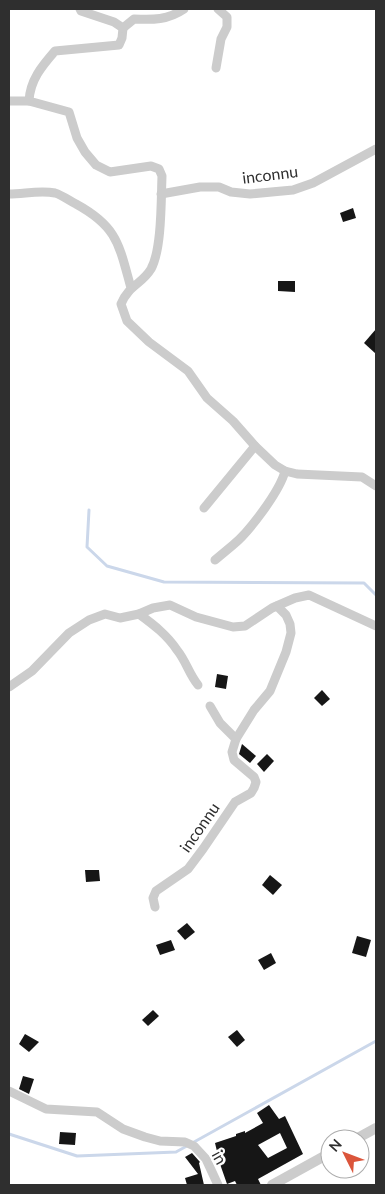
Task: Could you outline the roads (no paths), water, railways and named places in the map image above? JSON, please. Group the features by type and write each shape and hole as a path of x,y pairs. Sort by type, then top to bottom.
{"street":[{"path":"80,9 81,11 114,22 123,28"},
{"path":"29,101 29,89 34,79 55,51 119,45 123,28 134,19 158,20 177,14 184,9"},
{"path":"216,68 220,39 227,26 227,17 218,9"},
{"path":"9,101 29,101 69,112 77,138 85,152 96,165 110,172 151,166 159,169 162,176 159,238 152,268 143,280 125,294 121,304 127,321 149,342 188,371 207,398 233,421 275,465 285,471 297,474 362,477 376,486"},
{"name":"inconnu","path":"161,194 200,187 219,187 230,192 250,194 292,190 313,183 376,149"},
{"path":"9,194 32,192 56,193 91,212 109,228 120,246 131,288"},
{"path":"204,508 255,446"},
{"path":"215,560 234,544 262,511 283,478 285,471"},
{"path":"9,687 32,671 69,633 97,616 105,614 120,618 170,605 196,617 233,627 245,626 277,606 294,598 309,595 376,626"},
{"path":"210,706 220,723 236,738 254,710 270,691 286,652 291,633 286,615 277,606"},
{"path":"139,614 158,628 178,651 198,685"},
{"name":"inconnu","path":"155,907 153,898 156,891 188,868 211,838 234,802 251,793 254,788 256,782 254,777 232,758 236,738"},
{"name":"in","path":"9,1091 46,1109 97,1112 123,1129 145,1137 194,1146 206,1159 218,1185"},
{"path":"272,1185 320,1159"}],"waterway":[{"path":"89,510 87,547 107,566 164,582 364,583 376,595"},
{"path":"9,1134 77,1156 176,1152 376,1041"}]}
